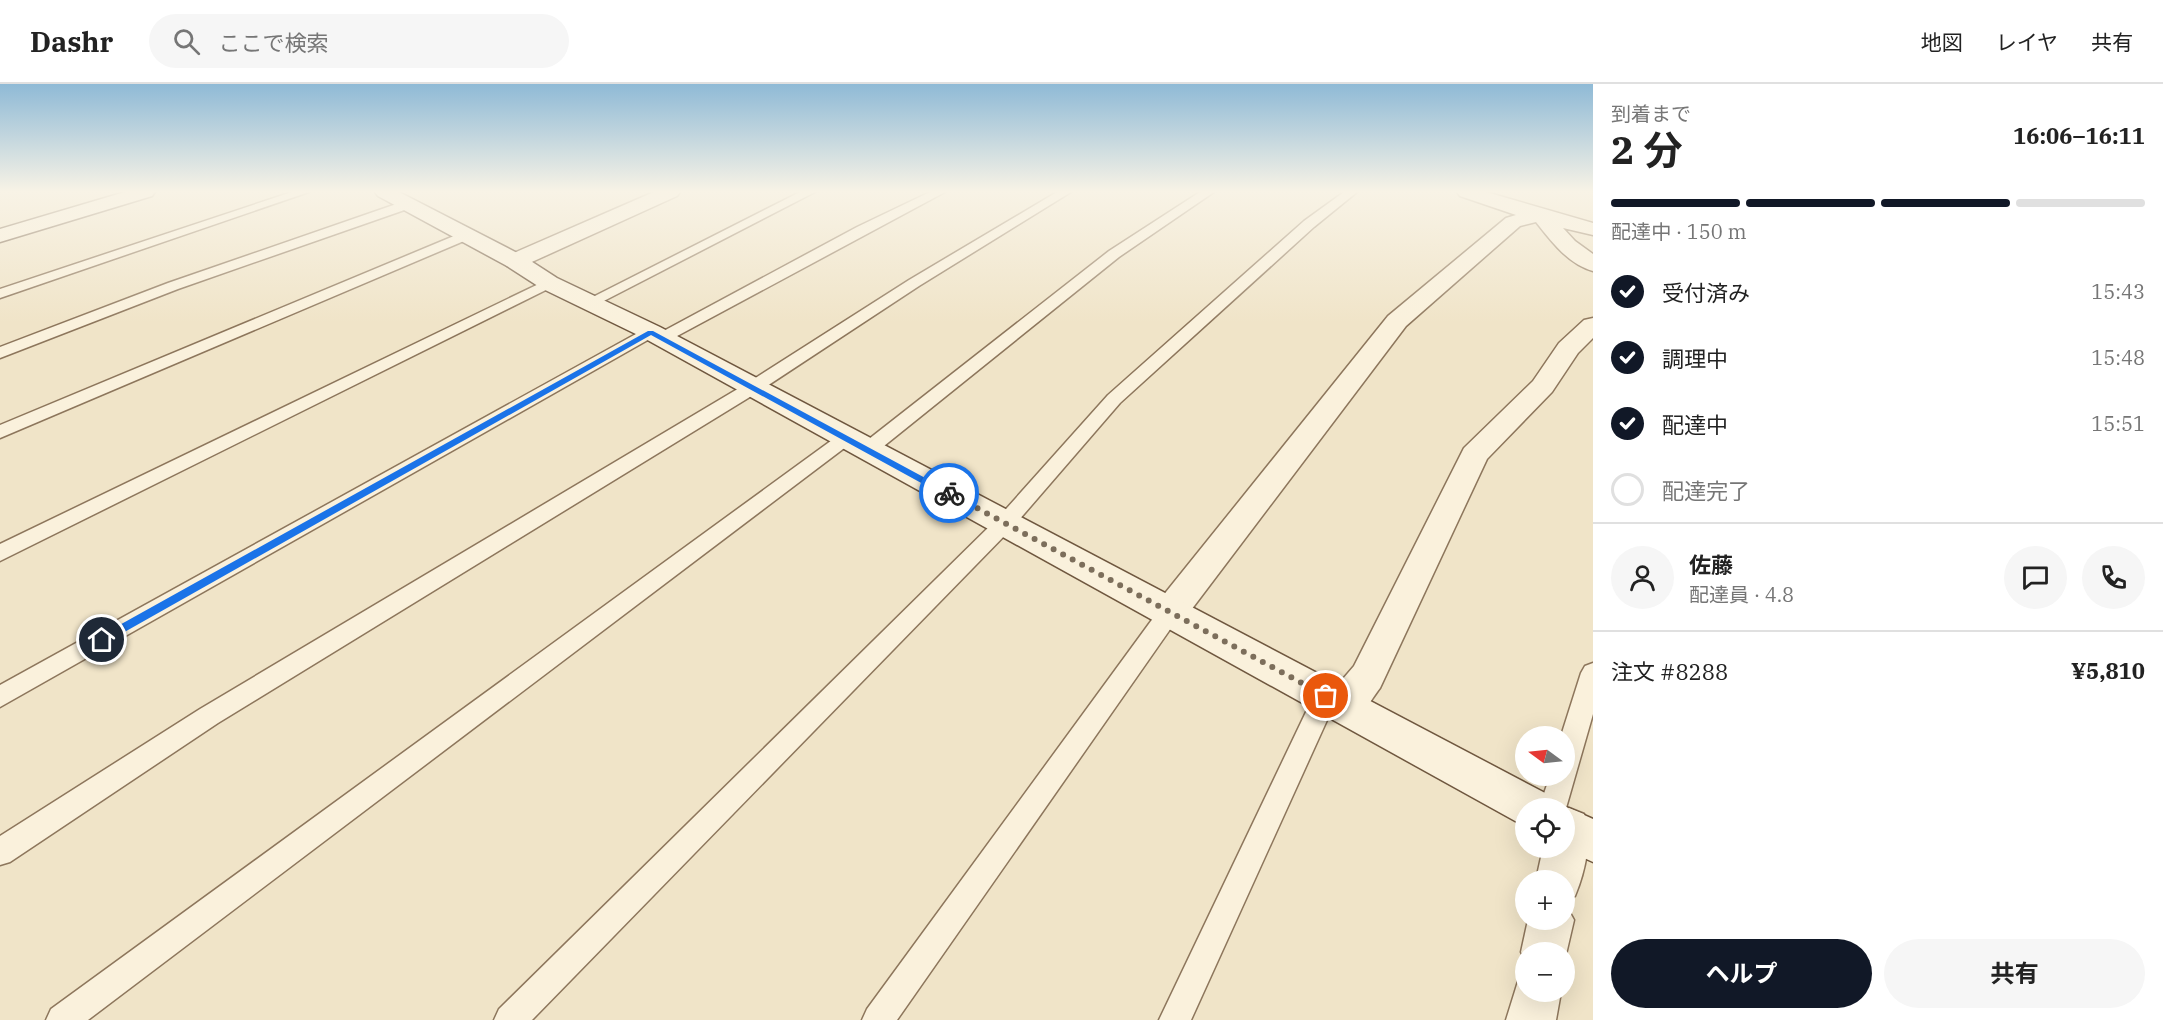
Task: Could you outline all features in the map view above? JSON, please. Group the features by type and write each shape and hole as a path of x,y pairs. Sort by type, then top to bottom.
{"street":[{"path":"467,236 515,261 549,283 655,335 1515,799"},
{"path":"515,261 572,236"},
{"path":"1170,612 1397,321 1497,236"},
{"path":"1560,236 1567,246 1593,264"},
{"path":"1335,701 1367,676 1474,455 1543,386 1568,348 1593,325"},
{"path":"1531,1020 1535,1002"}],"lane":[{"path":"0,294 173,236"},
{"path":"0,353 173,286 294,236"},
{"path":"0,432 464,236"},
{"path":"591,302 722,236"},
{"path":"0,697 655,335 851,236"},
{"path":"0,852 209,716 752,388 914,283 993,236"},
{"path":"62,1020 1142,236"},
{"path":"510,1020 1005,523 1114,399 1296,236"},
{"path":"0,553 549,283"},
{"path":"878,1020 1170,612"},
{"path":"1575,733 1593,673"},
{"path":"1174,1020 1335,701"}],"way so far":[{"path":"949,493 1326,696"}],"route":[{"path":"102,640 651,332 845,439 949,493"}]}
